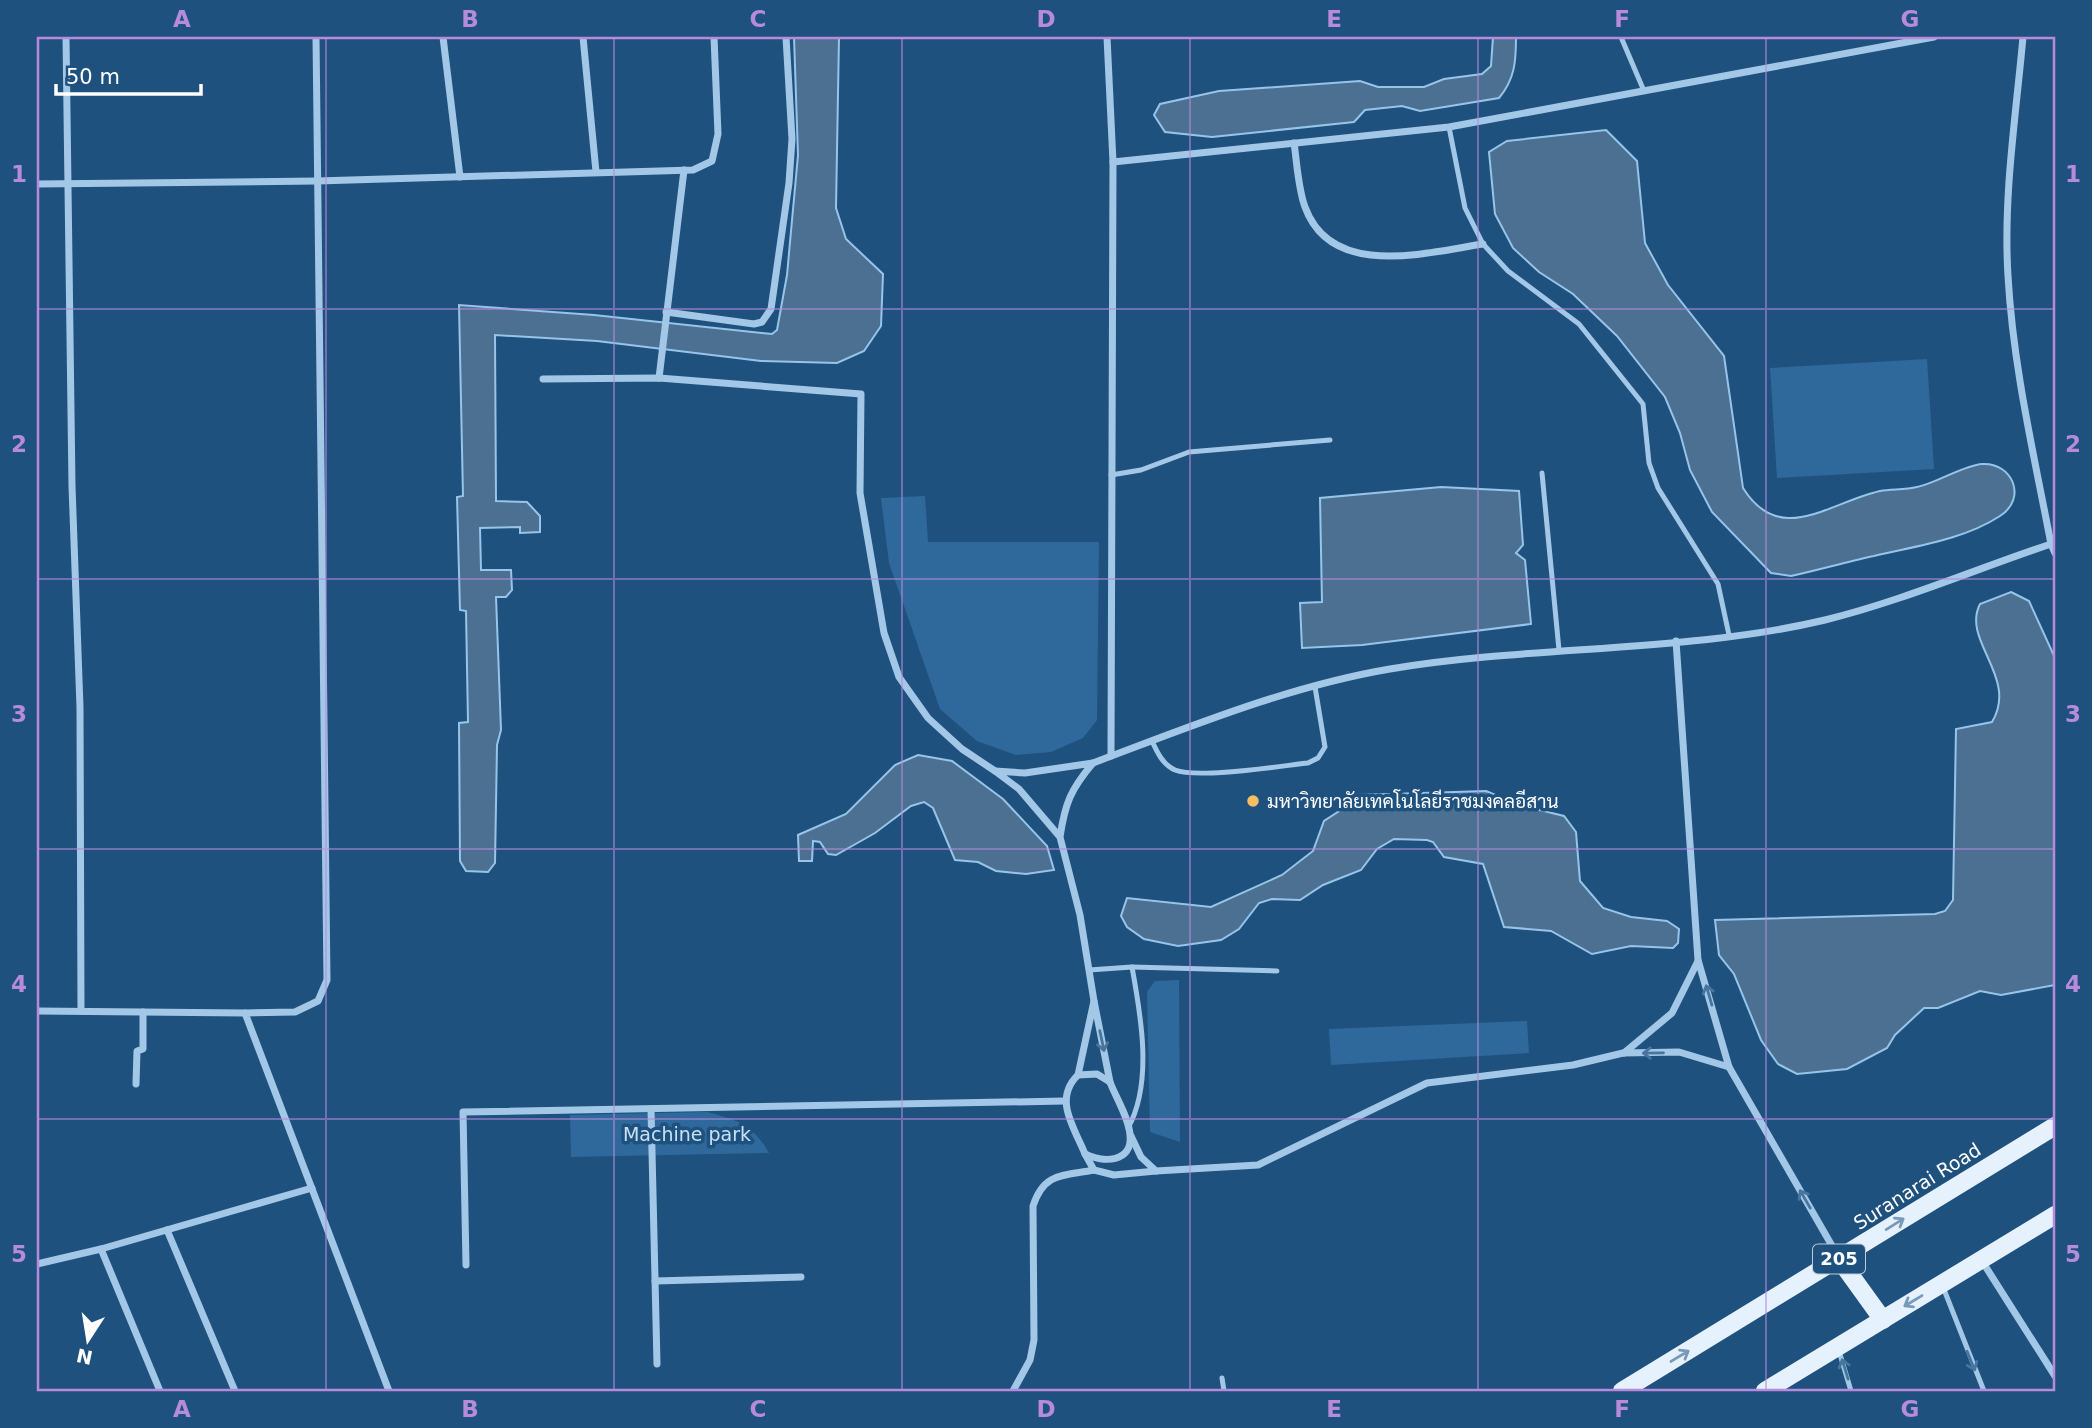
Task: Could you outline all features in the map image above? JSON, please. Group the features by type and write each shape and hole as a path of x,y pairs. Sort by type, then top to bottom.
{"main road":[{"name":"Suranarai Road","path":"1622,1391 2055,1126"},
{"path":"1765,1391 2055,1215"},
{"path":"1839,1259 1883,1320"}],"street":[{"path":"66,37 72,486 80,707 81,1011"},
{"path":"37,1010 295,1012 318,1001 327,980 316,37"},
{"path":"443,37 460,177"},
{"path":"583,37 596,172"},
{"path":"37,184 317,181 693,170 712,161 718,134 714,37"},
{"path":"666,312 754,324 762,322 771,309 789,183 792,139 786,37"},
{"path":"1107,37 1113,162 1111,756"},
{"path":"1113,162 1448,127 1644,91 1895,40 1934,37"},
{"path":"2022,37 2008,216 2007,275 2017,362 2050,544 2055,553"},
{"path":"1294,143 1304,206 1316,229 1334,246 1350,252 1405,256 1483,244"},
{"path":"659,378 684,170"},
{"path":"543,379 659,378 861,394 860,493 884,633 899,677 928,718 962,749 1019,789 1059,837"},
{"path":"995,771 1025,773 1093,763 1315,687 1388,669 1559,649 1676,641 1824,620 1890,601 2050,544"},
{"path":"1676,641 1699,960 1729,1067 1839,1259"},
{"path":"1093,763 1073,786 1063,812 1059,837 1080,915 1110,1082 1141,1157 1156,1171"},
{"path":"1623,1053 1672,1013 1699,960"},
{"path":"1094,1000 1078,1075 1067,1086 1064,1101 1094,1170"},
{"path":"136,1084 136,1051 143,1049 143,1012"},
{"path":"245,1013 389,1391"},
{"path":"1013,1391 1030,1360 1034,1340 1033,1206 1045,1182 1055,1177 1094,1170 1114,1175 1258,1165 1427,1083 1573,1065 1623,1053 1679,1052 1729,1067"},
{"path":"1078,1075 1097,1074 1110,1082"},
{"path":"466,1265 463,1112 1064,1101"},
{"path":"651,1109 657,1364"},
{"path":"1085,1154 1099,1161 1115,1160 1128,1150 1129,1132"},
{"path":"37,1264 101,1249 312,1188"},
{"path":"167,1230 235,1391"},
{"path":"101,1249 160,1391"},
{"path":"1981,1260 2055,1376"},
{"path":"655,1281 801,1277"}],"lane":[{"path":"1621,37 1644,91"},
{"path":"1448,127 1465,208 1483,244 1508,271 1579,324 1643,404 1648,463 1658,488 1718,584 1729,635"},
{"path":"1111,475 1141,470 1189,452 1330,440"},
{"path":"1542,473 1559,649"},
{"path":"1152,741 1159,757 1178,771 1199,772 1308,763 1318,758 1325,747 1315,687"},
{"path":"1129,1132 1141,1096 1141,1054 1132,967"},
{"path":"1089,970 1132,967 1278,971"},
{"path":"1942,1284 1984,1391"},
{"path":"1838,1347 1851,1391"},
{"path":"1222,1378 1224,1391"}],"green space":[{"path":"1927,359 1934,469 1777,478 1770,368"},
{"path":"925,496 928,542 1099,542 1097,720 1083,738 1051,752 1016,755 977,741 940,709 889,563 881,498"},
{"path":"1179,980 1180,1142 1150,1132 1147,992 1155,981"},
{"path":"1527,1021 1529,1053 1331,1065 1329,1029"},
{"name":"Machine park","path":"707,1112 744,1125 757,1136 769,1153 571,1157 570,1115"}],"shaded area":[{"path":"794,37 839,37 836,208 846,239 883,274 881,326 864,351 837,363 761,361 597,341 495,335 496,501 527,502 540,516 540,532 520,533 520,527 480,528 481,570 511,570 512,590 506,597 496,597 501,730 497,745 495,863 488,872 466,871 460,861 459,723 468,722 466,611 460,610 457,497 463,496 459,305 594,315 772,334 777,330 787,275 798,155"},
{"path":"1493,37 1516,37 1513,69 1499,98 1420,111 1402,106 1365,110 1354,122 1212,137 1165,132 1154,115 1160,104 1219,91 1360,81 1378,87 1424,87 1444,79 1482,74 1491,66"},
{"path":"1606,130 1637,161 1645,243 1668,285 1724,356 1743,488 1757,506 1773,515 1789,518 1806,516 1880,491 1925,485 1967,467 1982,464 2001,469 2013,482 2015,491 2008,509 1971,531 1939,541 1791,576 1771,573 1712,512 1690,470 1680,433 1665,397 1617,336 1573,294 1539,272 1513,248 1495,214 1489,152 1507,141"},
{"path":"1441,487 1519,491 1523,545 1516,553 1525,560 1531,624 1362,645 1302,648 1300,603 1322,602 1320,498"},
{"path":"2011,592 2029,601 2055,658 2055,985 2001,995 1980,991 1938,1008 1924,1008 1895,1035 1887,1048 1847,1069 1797,1074 1778,1064 1761,1040 1734,974 1719,955 1715,920 1935,914 1945,911 1953,900 1956,729 1992,722 1998,706 1999,690 1978,632 1976,618 1980,604"},
{"path":"918,755 952,761 1003,799 1047,846 1054,870 1026,874 996,871 978,862 955,860 933,808 924,802 911,806 875,833 836,855 828,854 820,842 813,841 812,861 799,861 798,835 846,814 895,765"},
{"path":"1486,791 1519,805 1564,816 1576,832 1580,881 1603,908 1631,917 1667,921 1679,929 1678,943 1673,948 1631,946 1592,954 1551,931 1504,927 1483,864 1444,857 1433,842 1427,840 1394,839 1377,849 1361,870 1323,885 1300,900 1272,899 1259,903 1239,929 1221,940 1178,946 1144,939 1127,927 1121,916 1127,898 1211,907 1282,875 1313,851 1324,821 1347,806 1357,795"}],"place":[{"name":"มหาวิทยาลัยเทคโนโลยีราชมงคลอีสาน","path":"1253,801"}]}
